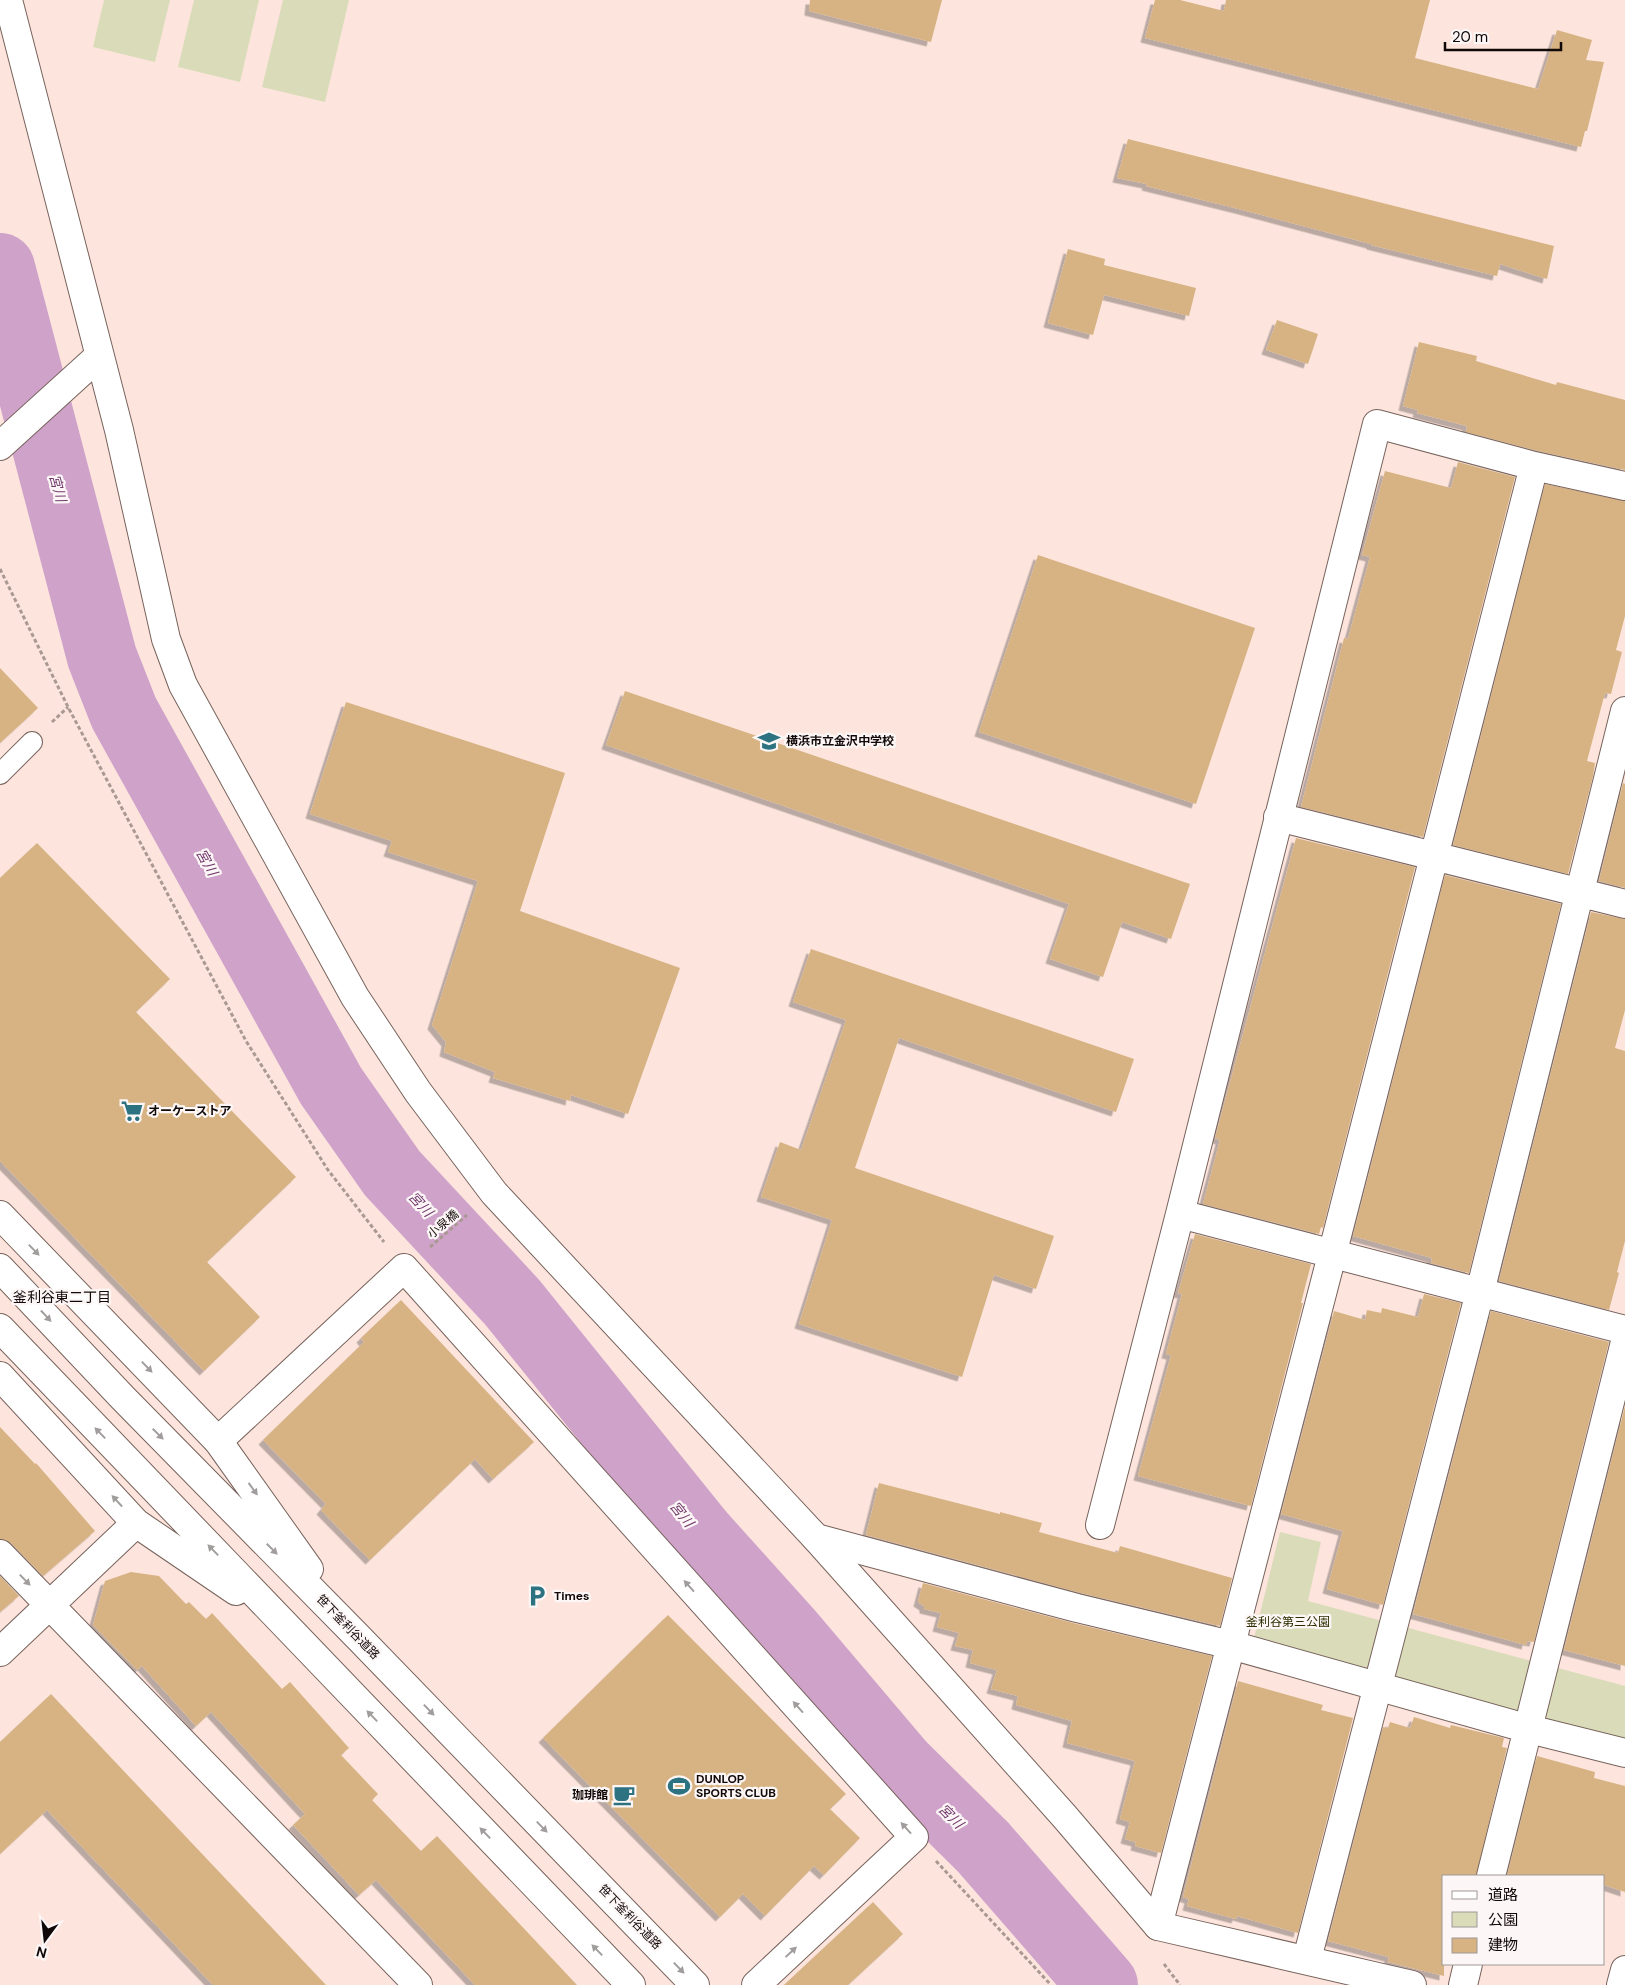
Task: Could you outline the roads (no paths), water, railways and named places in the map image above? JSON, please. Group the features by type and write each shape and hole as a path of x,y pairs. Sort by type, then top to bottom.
{"street":[{"path":"8,0 118,430 166,638 183,685 355,997 418,1092 494,1193 816,1538 1065,1816 1158,1926 1307,1959 1412,1985"},
{"path":"3,443 99,356"},
{"path":"1100,1525 1180,1214 1377,424 1534,466 1625,486"},
{"path":"1158,1926 1534,466"},
{"path":"1307,1959 1480,1292 1625,711"},
{"path":"1278,816 1625,904"},
{"path":"1180,1214 1625,1330"},
{"path":"0,1215 218,1441 358,1637"},
{"name":"笹下釜利谷道路","path":"0,1268 123,1398 358,1637 695,1985"},
{"path":"218,1441 404,1268 914,1837 756,1985"},
{"path":"0,1328 631,1985"},
{"path":"1491,1875 1625,1342"},
{"path":"0,1376 136,1523 283,1623"},
{"path":"0,1652 136,1523"},
{"path":"816,1538 1077,1608 1231,1645 1529,1729 1625,1753"},
{"path":"0,1554 418,1985"},
{"path":"1463,1985 1468,1965"},
{"path":"1621,1985 1625,1970"}],"lane":[{"path":"0,774 32,742"}],"waterway":[{"name":"宮川","path":"0,268 102,657 124,713 331,1086 392,1173 512,1302 700,1535 789,1634 900,1765 983,1847 1103,1985"}],"place":[{"name":"横浜市立金沢中学校","path":"769,741"},
{"name":"オーケーストア","path":"132,1111"},
{"name":"Times","path":"537,1596"},
{"name":"DUNLOP SPORTS CLUB","path":"679,1786"},
{"name":"珈琲館","path":"624,1795"}],"district":[{"name":"釜利谷東二丁目","path":"62,1297"}],"park label":[{"name":"釜利谷第三公園","path":"1288,1622"}]}
